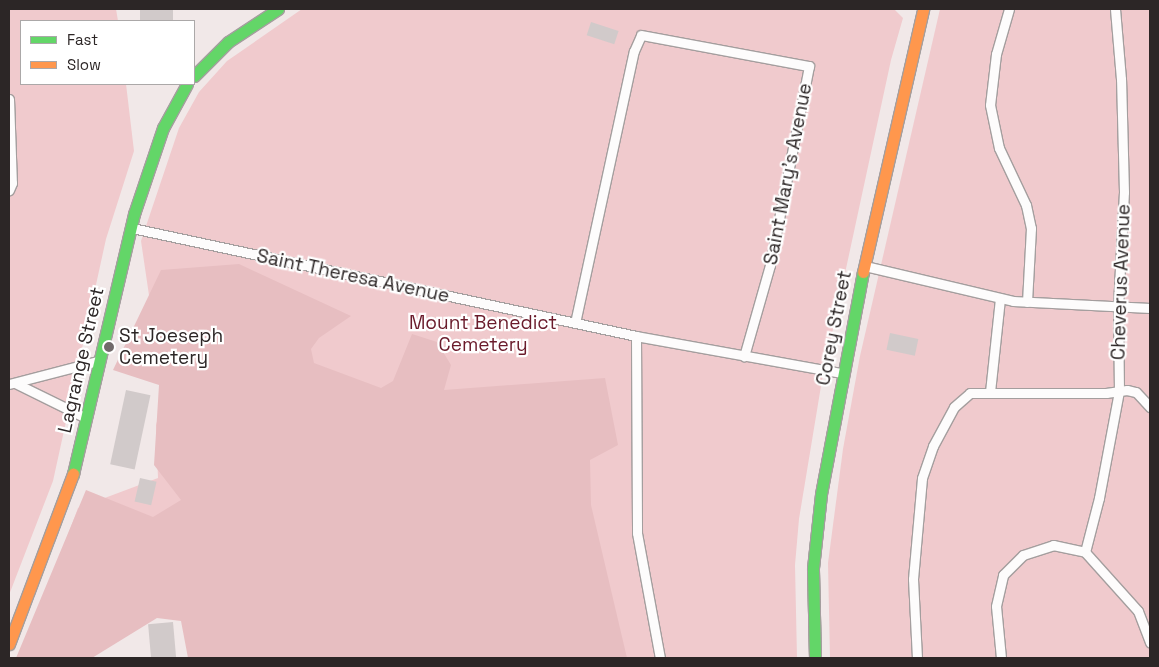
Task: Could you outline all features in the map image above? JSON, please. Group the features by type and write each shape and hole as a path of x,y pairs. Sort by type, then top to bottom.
{"main road":[{"path":"195,75 223,46 278,9"},
{"name":"Corey Street","path":"815,658 814,545 842,373 864,266 923,9"},
{"name":"Lagrange Street","path":"9,644 67,497 130,227 163,128 187,85"}],"lane":[{"path":"1009,9 996,54 990,105 999,148 1026,205 1031,228 1027,302"},
{"name":"Cheverus Avenue","path":"1085,552 1099,498 1119,391 1118,306 1124,192 1122,79 1115,9"},
{"name":"Saint Mary's Avenue","path":"574,323 634,51 641,35 809,66 770,265 744,356"},
{"path":"9,99 12,183 9,190"},
{"name":"Saint Theresa Avenue","path":"130,227 636,336 842,373"},
{"path":"864,266 1000,299 1150,308"},
{"path":"990,392 1000,299"},
{"path":"636,336 637,533 660,658"},
{"path":"12,384 98,361"},
{"path":"12,384 86,418"},
{"path":"919,658 913,579 922,478 933,446 954,407 970,393 1119,391 1136,392 1150,407"},
{"path":"1001,658 996,606 1003,574 1023,555 1053,546 1085,552 1138,611 1150,643"}],"green space":[{"path":"9,9 116,9 118,20 20,20 20,85 126,85 134,151 106,239 53,481 9,595"},
{"name":"Mount Benedict Cemetery","path":"302,9 894,9 903,18 891,60 822,380 799,519 795,565 797,658 192,658 183,562 42,603 78,508 158,478 156,425 164,397 141,241 179,128 199,92 227,61"},
{"path":"940,9 1150,9 1150,658 830,658 828,563 843,449 860,356"}],"shaded area":[{"path":"239,264 351,316 319,338 311,349 314,363 381,388 393,381 412,334 437,342 451,365 444,390 605,378 618,445 590,460 591,505 627,658 188,658 181,621 157,618 92,658 16,658 86,490 153,517 181,500 154,465 159,385 113,370 161,270"}],"building":[{"path":"140,9 173,9 173,20 140,20"},
{"path":"591,22 619,31 614,44 587,35"},
{"path":"890,333 918,339 915,356 886,350"},
{"path":"126,390 150,395 135,470 110,464"},
{"path":"140,478 157,482 151,505 135,501"},
{"path":"173,622 176,658 151,658 148,624"}],"traffic: fast":[{"path":"195,75 228,42 278,9"},
{"path":"73,474 134,214 163,128 186,85"},
{"path":"815,658 813,568 821,494 863,272"}],"traffic: slow":[{"path":"863,272 923,9"},
{"path":"9,644 73,474"}],"place":[{"name":"St Joeseph Cemetery","path":"109,347"}]}
